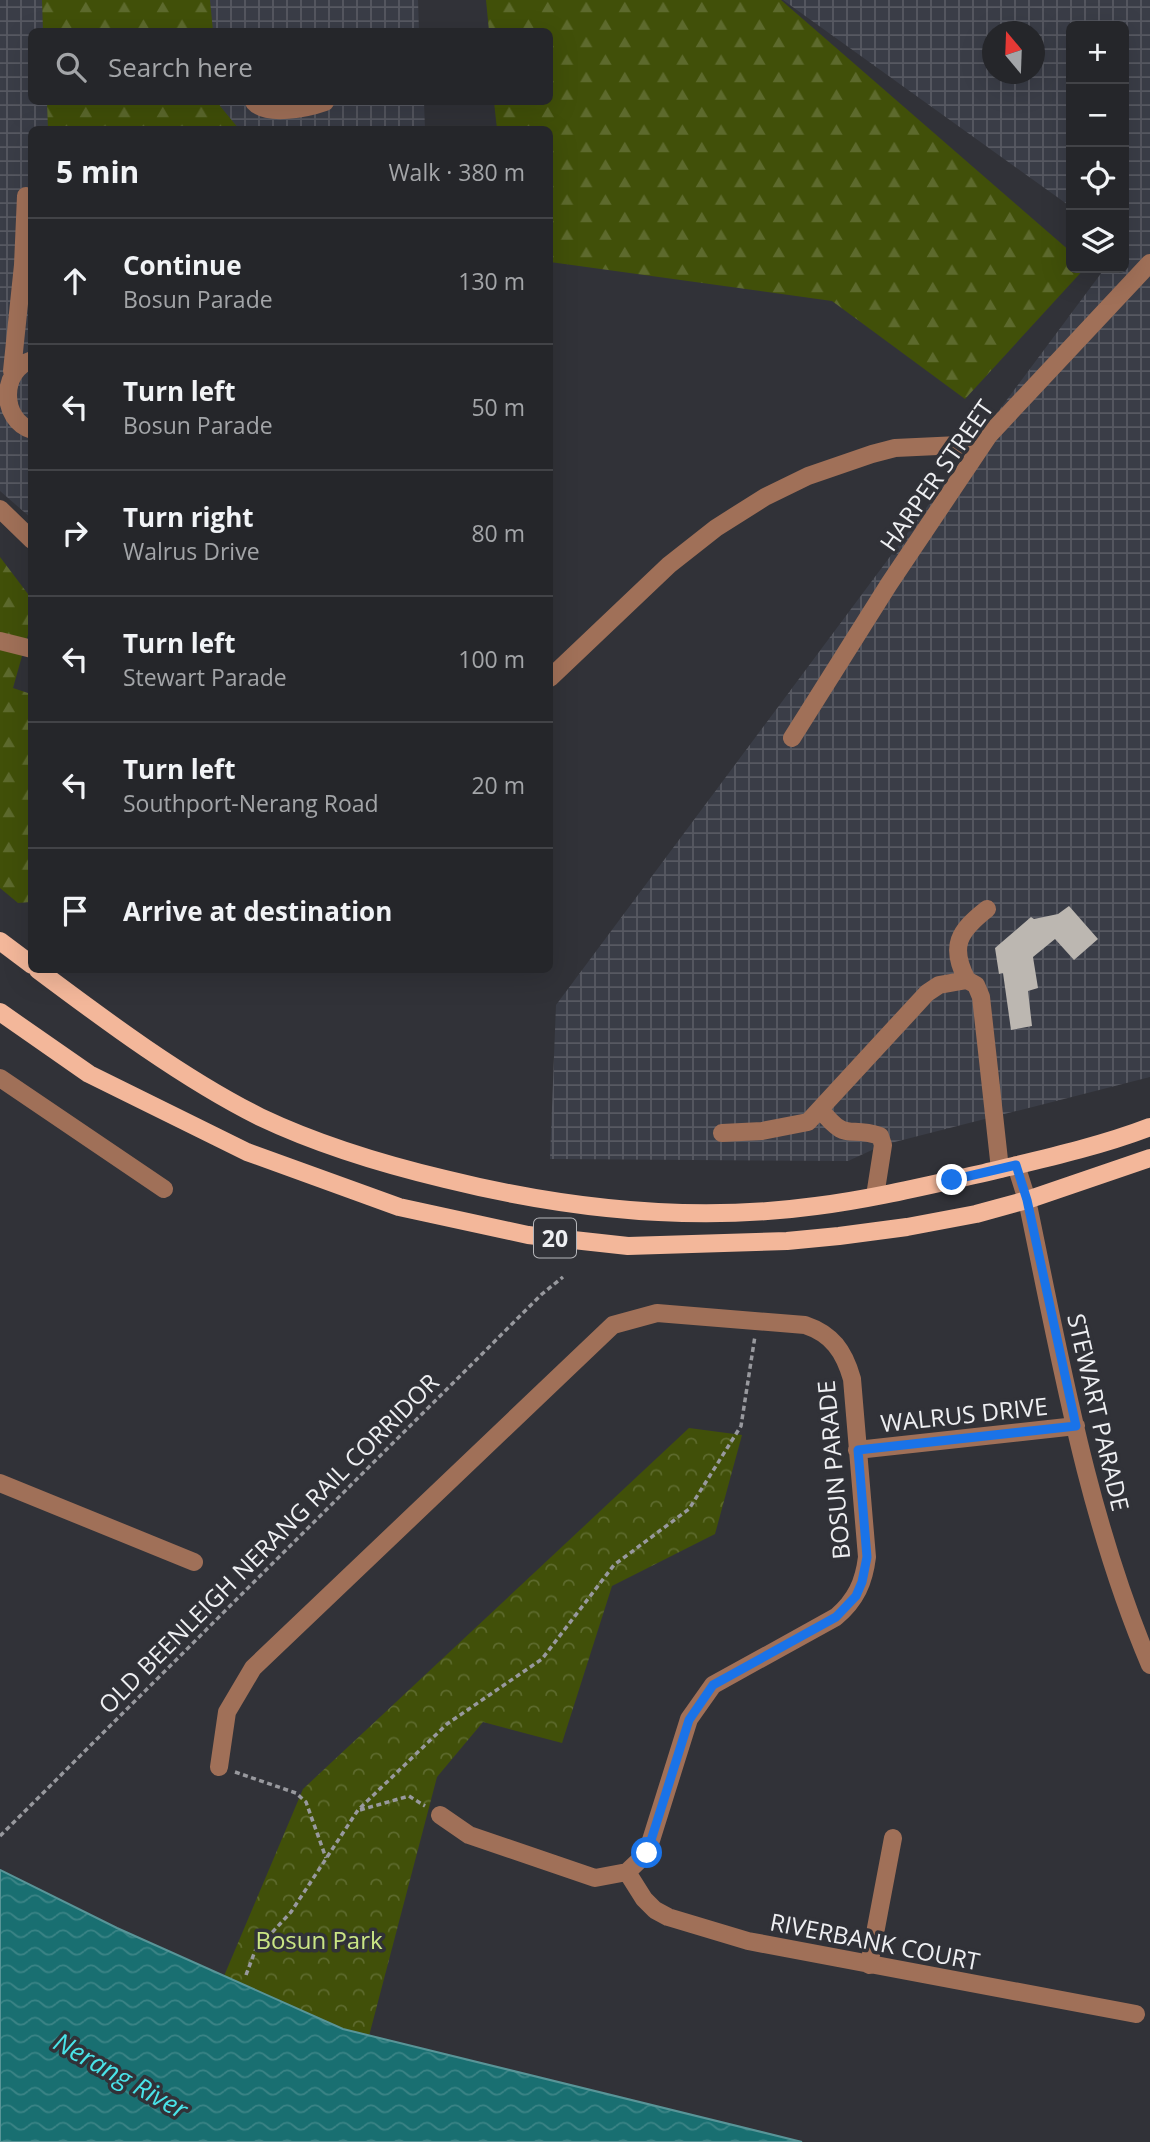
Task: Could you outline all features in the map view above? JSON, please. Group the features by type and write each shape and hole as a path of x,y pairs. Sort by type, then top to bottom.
{"main road":[{"path":"0,941 28,962"},
{"name":"20","path":"42,973 90,1009 228,1100 262,1118 382,1164 494,1191 567,1204 641,1211 761,1211 815,1206 1008,1167 1150,1127"},
{"name":"20","path":"0,1012 89,1074 247,1152 399,1206 528,1235 628,1246 787,1241 907,1227 976,1214 1027,1200 1150,1158"}],"street":[{"path":"256,105 269,109 314,105"},
{"path":"26,197 23,265 3,395 6,411 16,423 28,428"},
{"name":"HARPER STREET","path":"792,738 889,584 989,435 1150,263"},
{"path":"6,378 28,360"},
{"path":"553,675 669,565 716,528 765,498 808,476 895,447 958,445 989,435"},
{"path":"0,509 28,536"},
{"path":"0,640 28,648"},
{"name":"STEWART PARADE","path":"987,909 971,922 958,939 958,962 967,980 976,985 981,997 1008,1167 1027,1200 1087,1480 1119,1588 1150,1665"},
{"path":"722,1133 762,1131 808,1122 927,993 940,985 967,980"},
{"path":"0,1078 164,1189"},
{"path":"820,1109 832,1124 847,1133 872,1133 880,1136 883,1145 874,1196"},
{"name":"BOSUN PARADE","path":"219,1767 227,1712 253,1668 613,1325 657,1313 805,1325 820,1330 843,1353 852,1379 867,1557 862,1582 856,1596 836,1617 713,1685 689,1720 647,1853 627,1872"},
{"name":"WALRUS DRIVE","path":"858,1450 1076,1426"},
{"path":"0,1483 194,1562"},
{"path":"440,1815 469,1835 595,1878 627,1872"},
{"path":"869,1965 893,1838"},
{"name":"RIVERBANK COURT","path":"627,1872 644,1899 655,1910 668,1917 747,1941 1136,2014"}],"path":[{"name":"OLD BEENLEIGH NERANG RAIL CORRIDOR","path":"0,1836 541,1294 563,1277"},
{"path":"246,1975 255,1951 291,1912 358,1810 447,1724 542,1659 614,1565 689,1510 741,1426 757,1320"},
{"path":"219,1767 296,1793 306,1802 326,1858"},
{"path":"358,1810 409,1796 440,1815"}],"shaded area":[{"path":"0,0 418,0 419,28 28,28 28,105 424,105 425,126 28,126 28,515 0,491"},
{"path":"783,0 1150,0 1150,1077 883,1145 848,1161 550,1159 556,1005 1101,273 1129,273 1129,21 1066,21 1066,203"}],"green space":[{"path":"42,0 210,0 213,28 43,28"},
{"path":"486,0 781,0 1066,248 1066,273 1080,273 965,399 832,301 553,262 553,126 497,126 494,105 553,105 553,28 489,28"},
{"path":"47,105 220,105 237,126 48,126"},
{"path":"0,557 28,594 28,635 13,688 28,693 28,902 18,903 0,888"},
{"name":"Bosun Park","path":"689,1428 742,1435 715,1534 612,1586 562,1743 483,1722 437,1777 369,2036 343,2029 224,1976 303,1789"}],"water":[{"name":"Nerang River","path":"0,1870 117,1928 343,2029 802,2142 0,2142"}],"building":[{"path":"1069,906 1098,939 1074,960 1055,939 1033,957 1038,988 1028,991 1032,1026 1011,1030 1003,973 999,974 995,948 1031,917 1034,919 1058,914"}],"route":[{"path":"647,1853 689,1720 713,1685 836,1617 856,1596 867,1557 858,1450 1076,1426 1027,1200 1016,1165 952,1180"}]}
